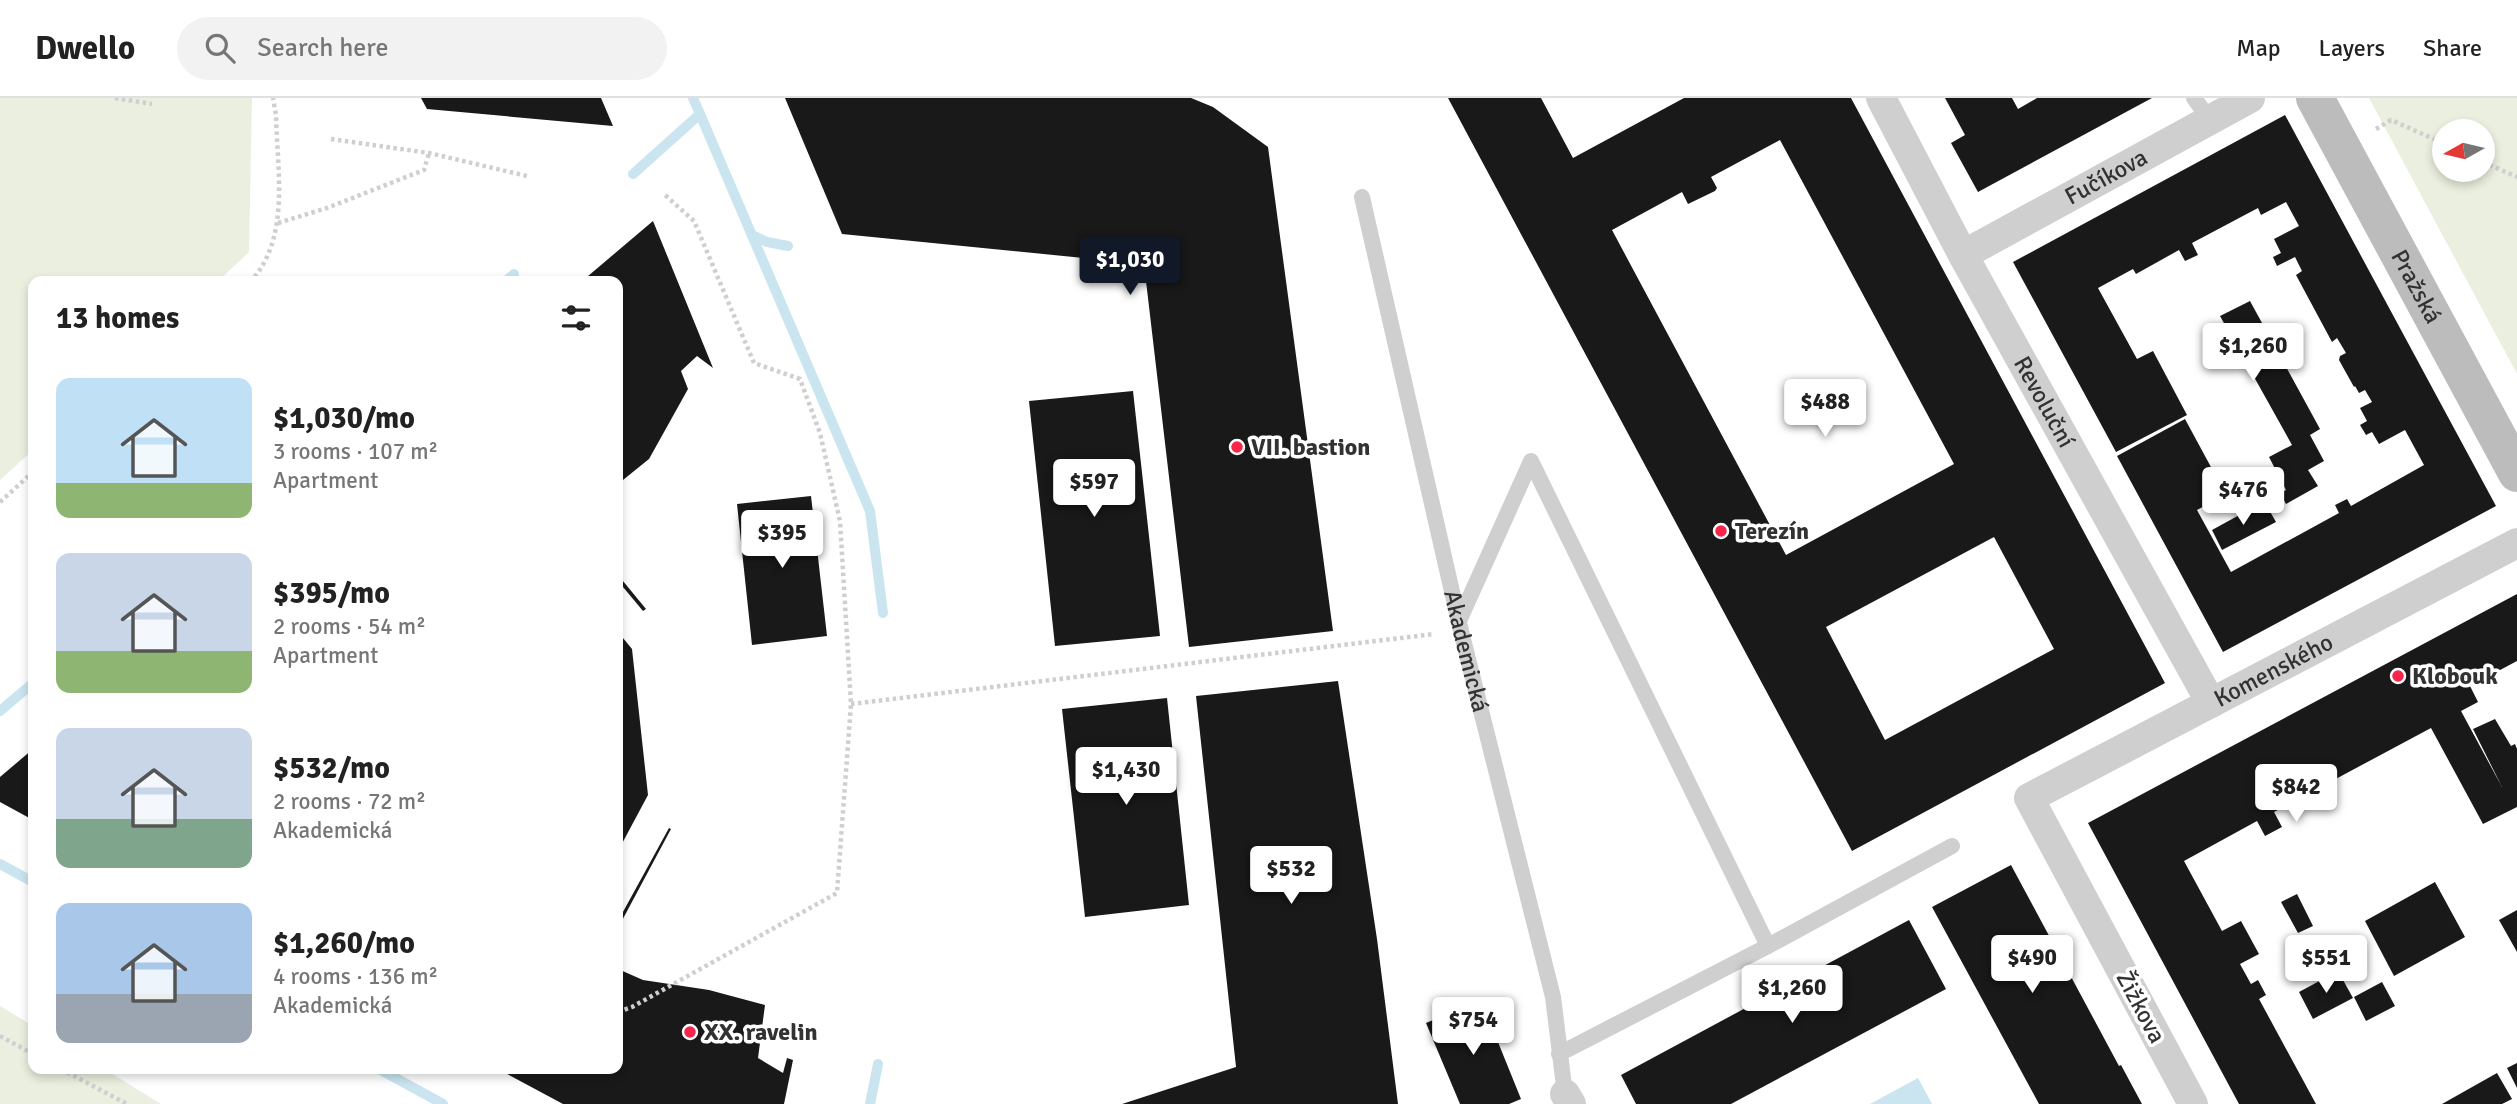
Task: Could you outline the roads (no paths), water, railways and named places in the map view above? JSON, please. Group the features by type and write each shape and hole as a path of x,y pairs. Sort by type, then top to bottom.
{"main road":[{"name":"Pražská","path":"2315,98 2517,473"}],"street":[{"name":"Revoluční","path":"1881,98 1963,254 2211,702"},
{"name":"Fučíkova","path":"1963,254 2202,109 2250,98"},
{"name":"Komenského","path":"2029,798 2517,543"},
{"name":"Žižkova","path":"2029,798 2193,1104"}],"lane":[{"name":"Akademická","path":"1362,197 1460,626 1553,997 1559,1054 1568,1099"},
{"path":"1460,626 1531,461 1768,946"},
{"path":"1559,1054 1768,946 1952,846"}],"water":[{"path":"1918,1078 1932,1104 1870,1104"}],"waterway":[{"path":"633,174 700,114 693,98"},
{"path":"700,114 870,511 883,613"},
{"path":"752,235 767,242 788,246"},
{"path":"0,711 28,687"},
{"path":"0,864 28,879"},
{"path":"870,1104 878,1064"},
{"path":"388,1074 443,1104"}],"place":[{"name":"VII. bastion","path":"1237,447"},
{"name":"Terezín","path":"1721,531"},
{"name":"Klobouk","path":"2398,676"},
{"name":"XX. ravelin","path":"690,1032"}]}
